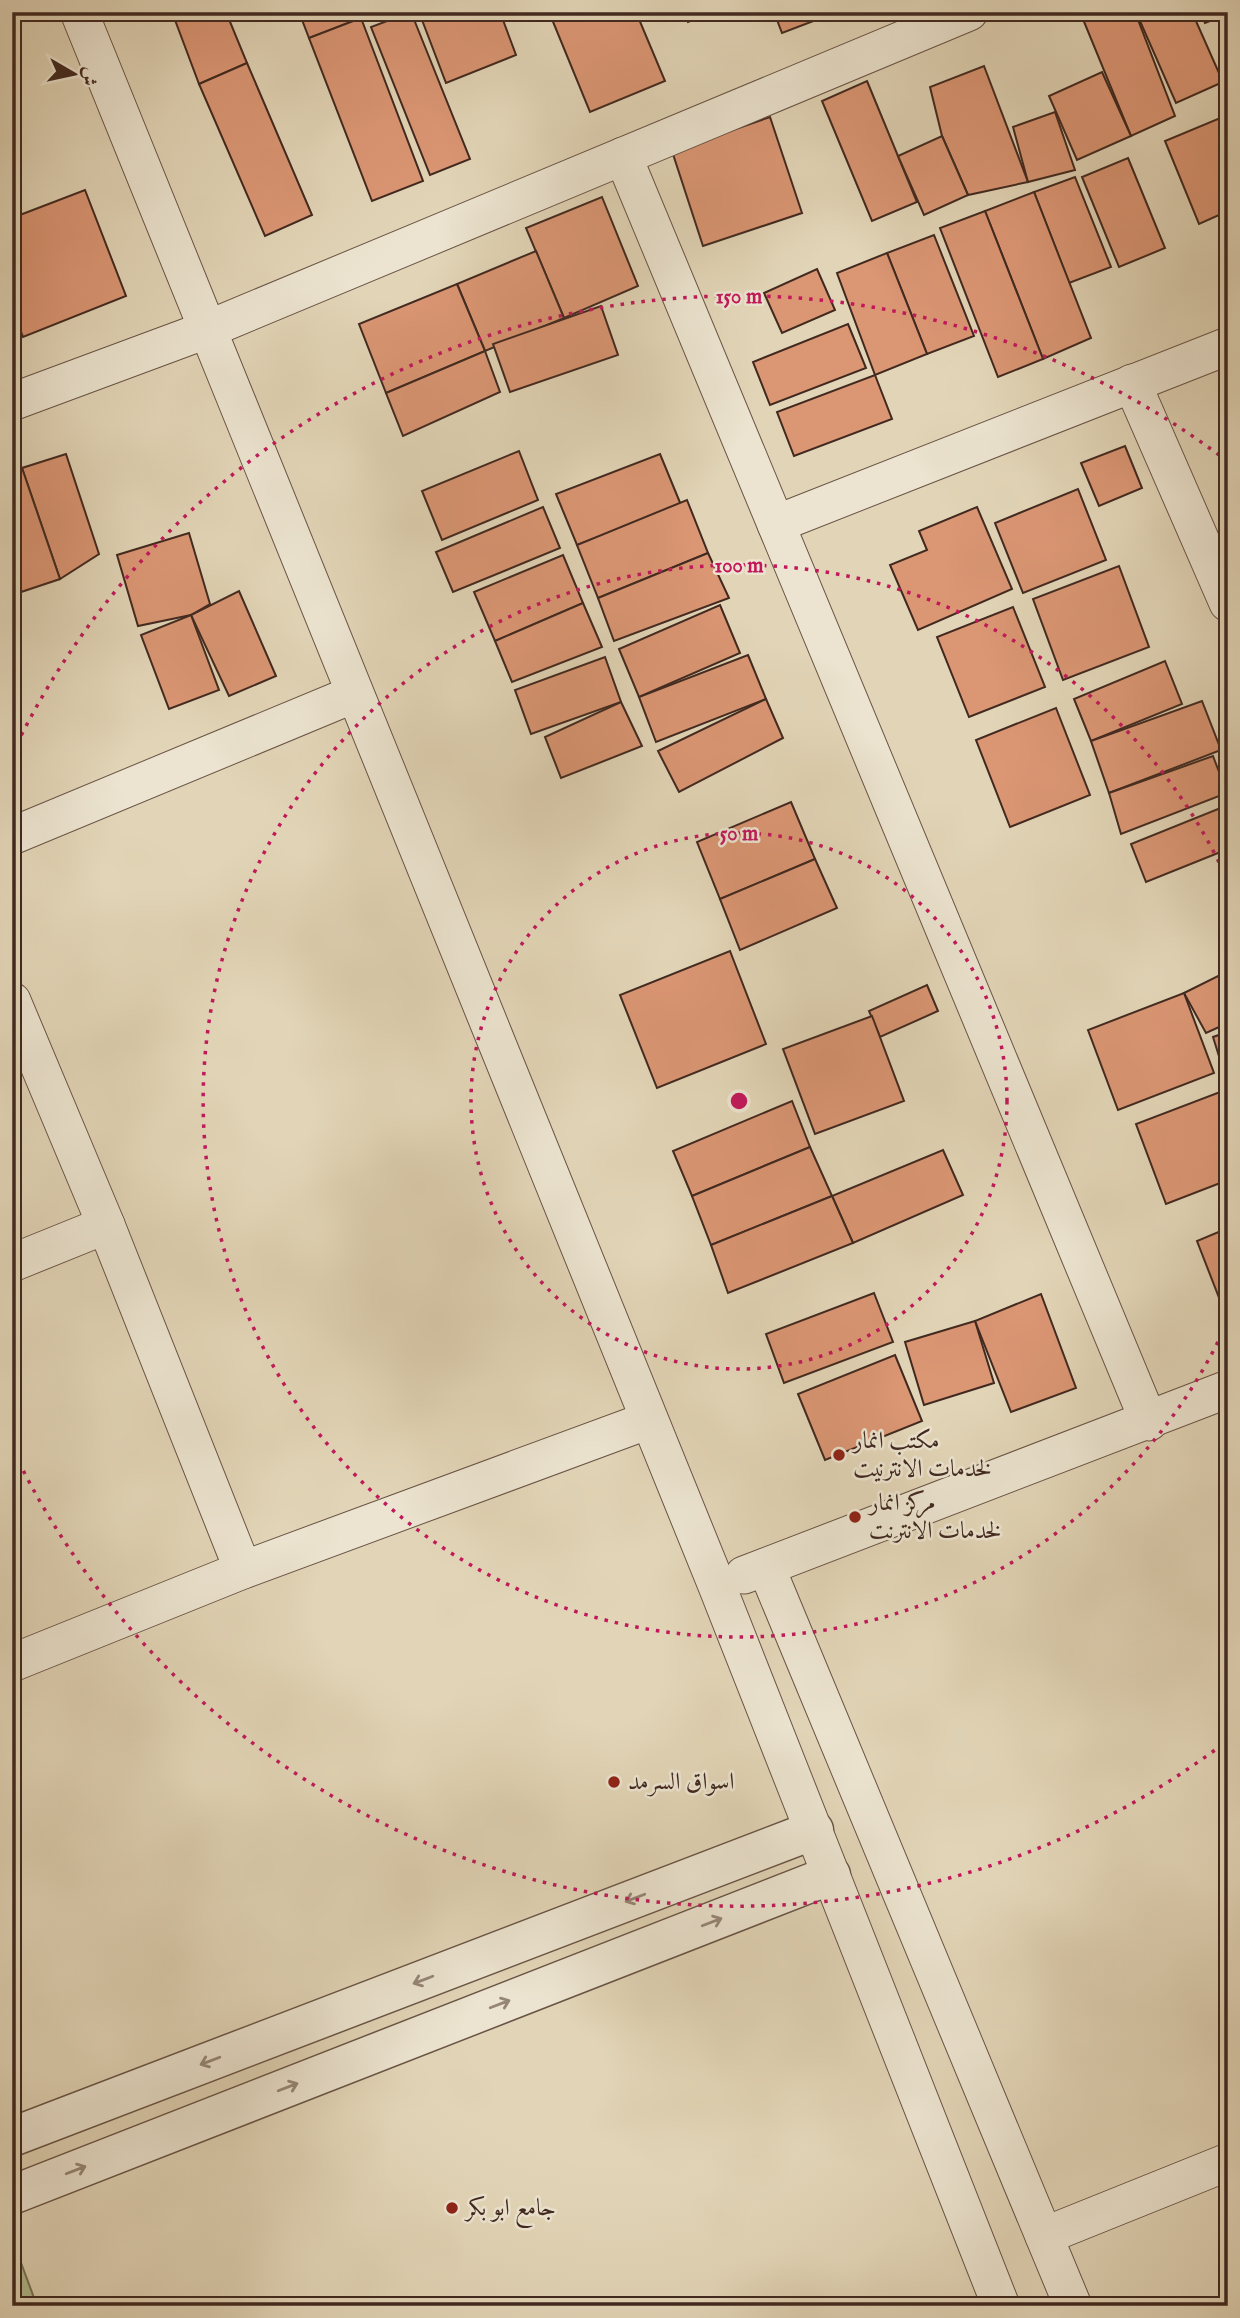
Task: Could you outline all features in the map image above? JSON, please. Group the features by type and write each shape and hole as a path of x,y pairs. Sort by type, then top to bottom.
{"street":[{"path":"79,12 717,1586 1002,2306"},
{"path":"12,402 206,330 969,12"},
{"path":"623,156 1149,1422"},
{"path":"776,524 1228,346"},
{"path":"1132,383 1228,603"},
{"path":"12,836 354,694"},
{"path":"12,1001 106,1225 243,1570"},
{"path":"12,1263 106,1225"},
{"path":"717,1586 1228,1390"},
{"path":"12,1663 243,1570 649,1420"},
{"path":"766,1567 1073,2306"},
{"path":"12,2137 814,1830"},
{"path":"12,2195 831,1875"},
{"path":"1044,2236 1228,2162"}],"green space":[{"path":"20,2260 37,2306 12,2306 12,2263"}],"building":[{"path":"172,12 226,12 247,63 199,84"},
{"path":"299,12 358,12 361,18 309,38"},
{"path":"411,12 470,159 430,175 371,27"},
{"path":"419,12 500,12 516,55 446,83"},
{"path":"549,12 636,12 665,81 590,112"},
{"path":"685,12 715,12 688,22"},
{"path":"774,12 837,12 782,33"},
{"path":"1080,12 1135,12 1175,116 1131,136"},
{"path":"1136,12 1192,12 1223,82 1176,103"},
{"path":"1201,12 1228,12 1228,14 1205,23"},
{"path":"361,18 423,181 372,201 309,38"},
{"path":"247,63 312,215 265,236 199,84"},
{"path":"984,66 1028,182 968,195 942,136 930,87"},
{"path":"1102,72 1131,136 1077,160 1049,96"},
{"path":"867,81 917,202 872,221 822,101"},
{"path":"1055,112 1075,170 1028,182 1013,127"},
{"path":"1225,116 1228,123 1228,211 1199,224 1165,141"},
{"path":"770,117 802,213 703,246 672,151"},
{"path":"942,136 968,195 924,215 898,156"},
{"path":"1128,158 1165,248 1119,267 1082,177"},
{"path":"1075,177 1111,267 1069,283 1034,192"},
{"path":"85,190 126,296 23,337 12,308 12,218"},
{"path":"1034,192 1091,338 1043,359 985,211"},
{"path":"602,197 638,286 564,318 526,228"},
{"path":"985,211 1043,359 998,377 940,228"},
{"path":"934,235 974,336 927,354 887,253"},
{"path":"536,251 564,318 485,351 457,284"},
{"path":"887,253 927,354 875,375 837,273"},
{"path":"817,269 835,310 782,333 764,293"},
{"path":"457,284 485,351 386,393 359,324"},
{"path":"601,306 618,355 510,392 493,344"},
{"path":"848,324 866,368 770,405 753,362"},
{"path":"485,351 500,392 403,436 386,393"},
{"path":"875,375 892,419 794,456 777,412"},
{"path":"1125,446 1142,488 1099,506 1081,463"},
{"path":"519,451 538,500 442,540 422,491"},
{"path":"66,454 99,554 60,579 22,468"},
{"path":"660,454 681,505 577,545 556,494"},
{"path":"22,468 60,579 12,595 12,471"},
{"path":"1078,489 1106,560 1023,593 995,523"},
{"path":"687,500 708,553 598,598 577,545"},
{"path":"543,507 560,548 453,592 436,552"},
{"path":"977,507 1012,589 918,630 890,565 927,550 919,531"},
{"path":"189,533 210,604 191,615 138,626 117,555"},
{"path":"708,553 729,598 614,641 598,598"},
{"path":"563,555 583,603 495,641 474,592"},
{"path":"1119,566 1149,647 1063,680 1033,599"},
{"path":"239,591 276,676 229,696 191,615"},
{"path":"583,603 602,647 512,682 495,641"},
{"path":"720,605 740,653 639,697 619,649"},
{"path":"1013,607 1045,687 969,717 937,637"},
{"path":"191,615 219,690 169,709 141,635"},
{"path":"748,655 766,699 656,742 639,697"},
{"path":"605,657 621,702 531,734 515,690"},
{"path":"1165,661 1182,704 1091,741 1074,699"},
{"path":"766,699 783,738 679,792 658,751"},
{"path":"1202,701 1221,750 1109,793 1091,741"},
{"path":"621,702 642,746 561,778 545,737"},
{"path":"1056,708 1090,795 1010,827 976,740"},
{"path":"1213,756 1227,793 1121,834 1109,793"},
{"path":"791,802 815,859 720,899 697,842"},
{"path":"1228,805 1228,849 1146,882 1131,844"},
{"path":"815,859 837,908 740,950 720,899"},
{"path":"730,951 766,1044 657,1088 620,995"},
{"path":"1228,971 1228,1023 1206,1033 1184,993"},
{"path":"927,985 938,1011 880,1037 869,1011"},
{"path":"1184,993 1214,1073 1118,1110 1088,1030"},
{"path":"872,1016 904,1101 815,1134 783,1049"},
{"path":"1228,1032 1228,1082 1227,1082 1213,1037"},
{"path":"1220,1092 1228,1112 1228,1180 1166,1204 1136,1124"},
{"path":"792,1101 810,1147 692,1196 673,1151"},
{"path":"810,1147 832,1196 711,1245 692,1196"},
{"path":"943,1150 963,1195 853,1243 832,1196"},
{"path":"832,1196 853,1243 728,1293 711,1245"},
{"path":"1228,1228 1228,1306 1223,1308 1197,1241"},
{"path":"874,1293 893,1342 784,1383 766,1334"},
{"path":"1041,1294 1076,1388 1011,1412 975,1321"},
{"path":"975,1321 994,1383 924,1405 905,1342"},
{"path":"895,1355 922,1421 825,1460 798,1394"}],"place":[{"name":"مكتب انمار لخدمات الانترنيت","path":"839,1455"},
{"name":"مركز انمار لخدمات الانترنت","path":"855,1517"},
{"name":"اسواق السرمد","path":"614,1782"},
{"name":"جامع ابو بكر","path":"452,2208"}]}
